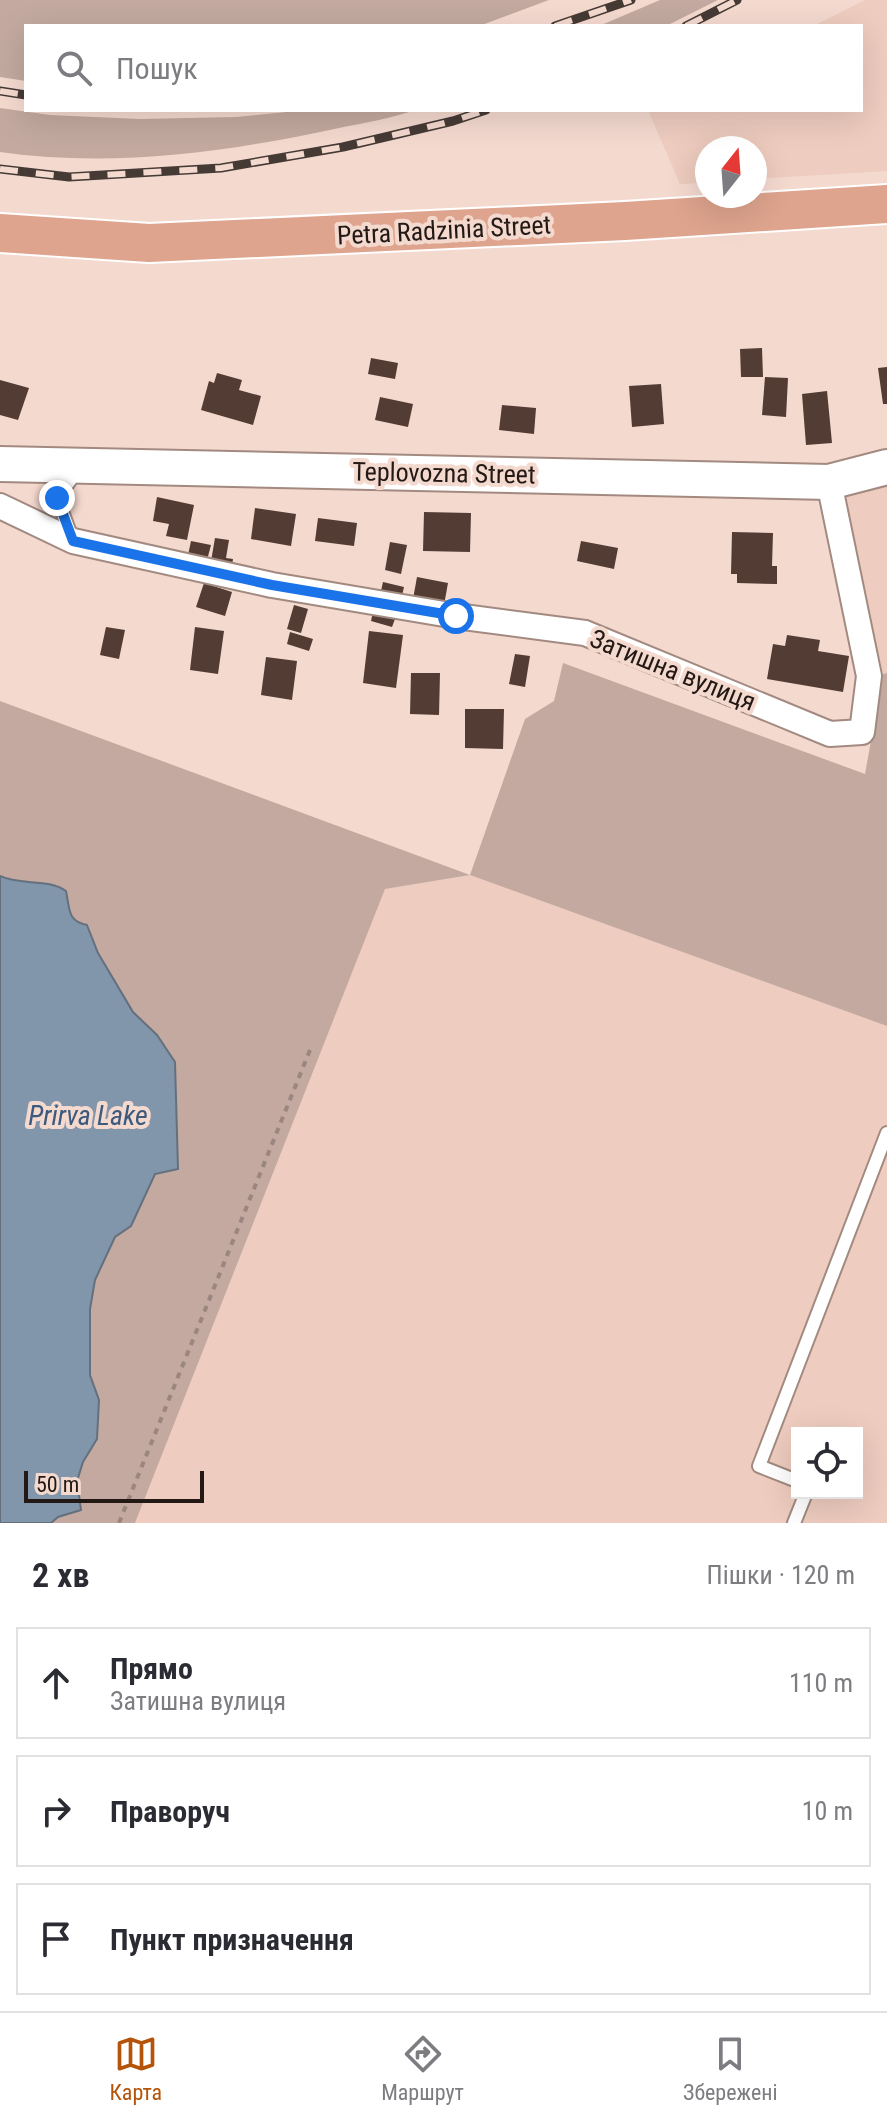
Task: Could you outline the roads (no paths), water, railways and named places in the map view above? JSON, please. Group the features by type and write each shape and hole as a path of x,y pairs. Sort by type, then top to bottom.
{"main road":[{"name":"Petra Radzinia Street","path":"0,233 149,243 625,221 887,204"}],"street":[{"name":"Teplovozna Street","path":"0,464 829,482 887,467"},
{"name":"Затишна вулиця","path":"0,506 73,541 272,585 456,616 585,633 830,734 862,732 869,676 829,482"}],"lane":[{"path":"73,541 57,498 81,465"},
{"path":"791,1479 759,1466 887,1133"},
{"path":"794,1523 804,1499"}],"water":[{"name":"Prirva Lake","path":"0,876 51,885 66,891 73,917 87,925 98,953 133,1012 157,1035 175,1062 178,1169 155,1174 131,1226 115,1237 95,1280 90,1309 90,1375 99,1400 97,1439 83,1462 77,1481 81,1510 58,1517 51,1523 0,1523"}],"railway":[{"path":"561,24 631,0"},
{"path":"690,24 737,0"},
{"path":"0,91 24,95"},
{"path":"0,169 69,177 221,168 343,147 480,112"}]}
